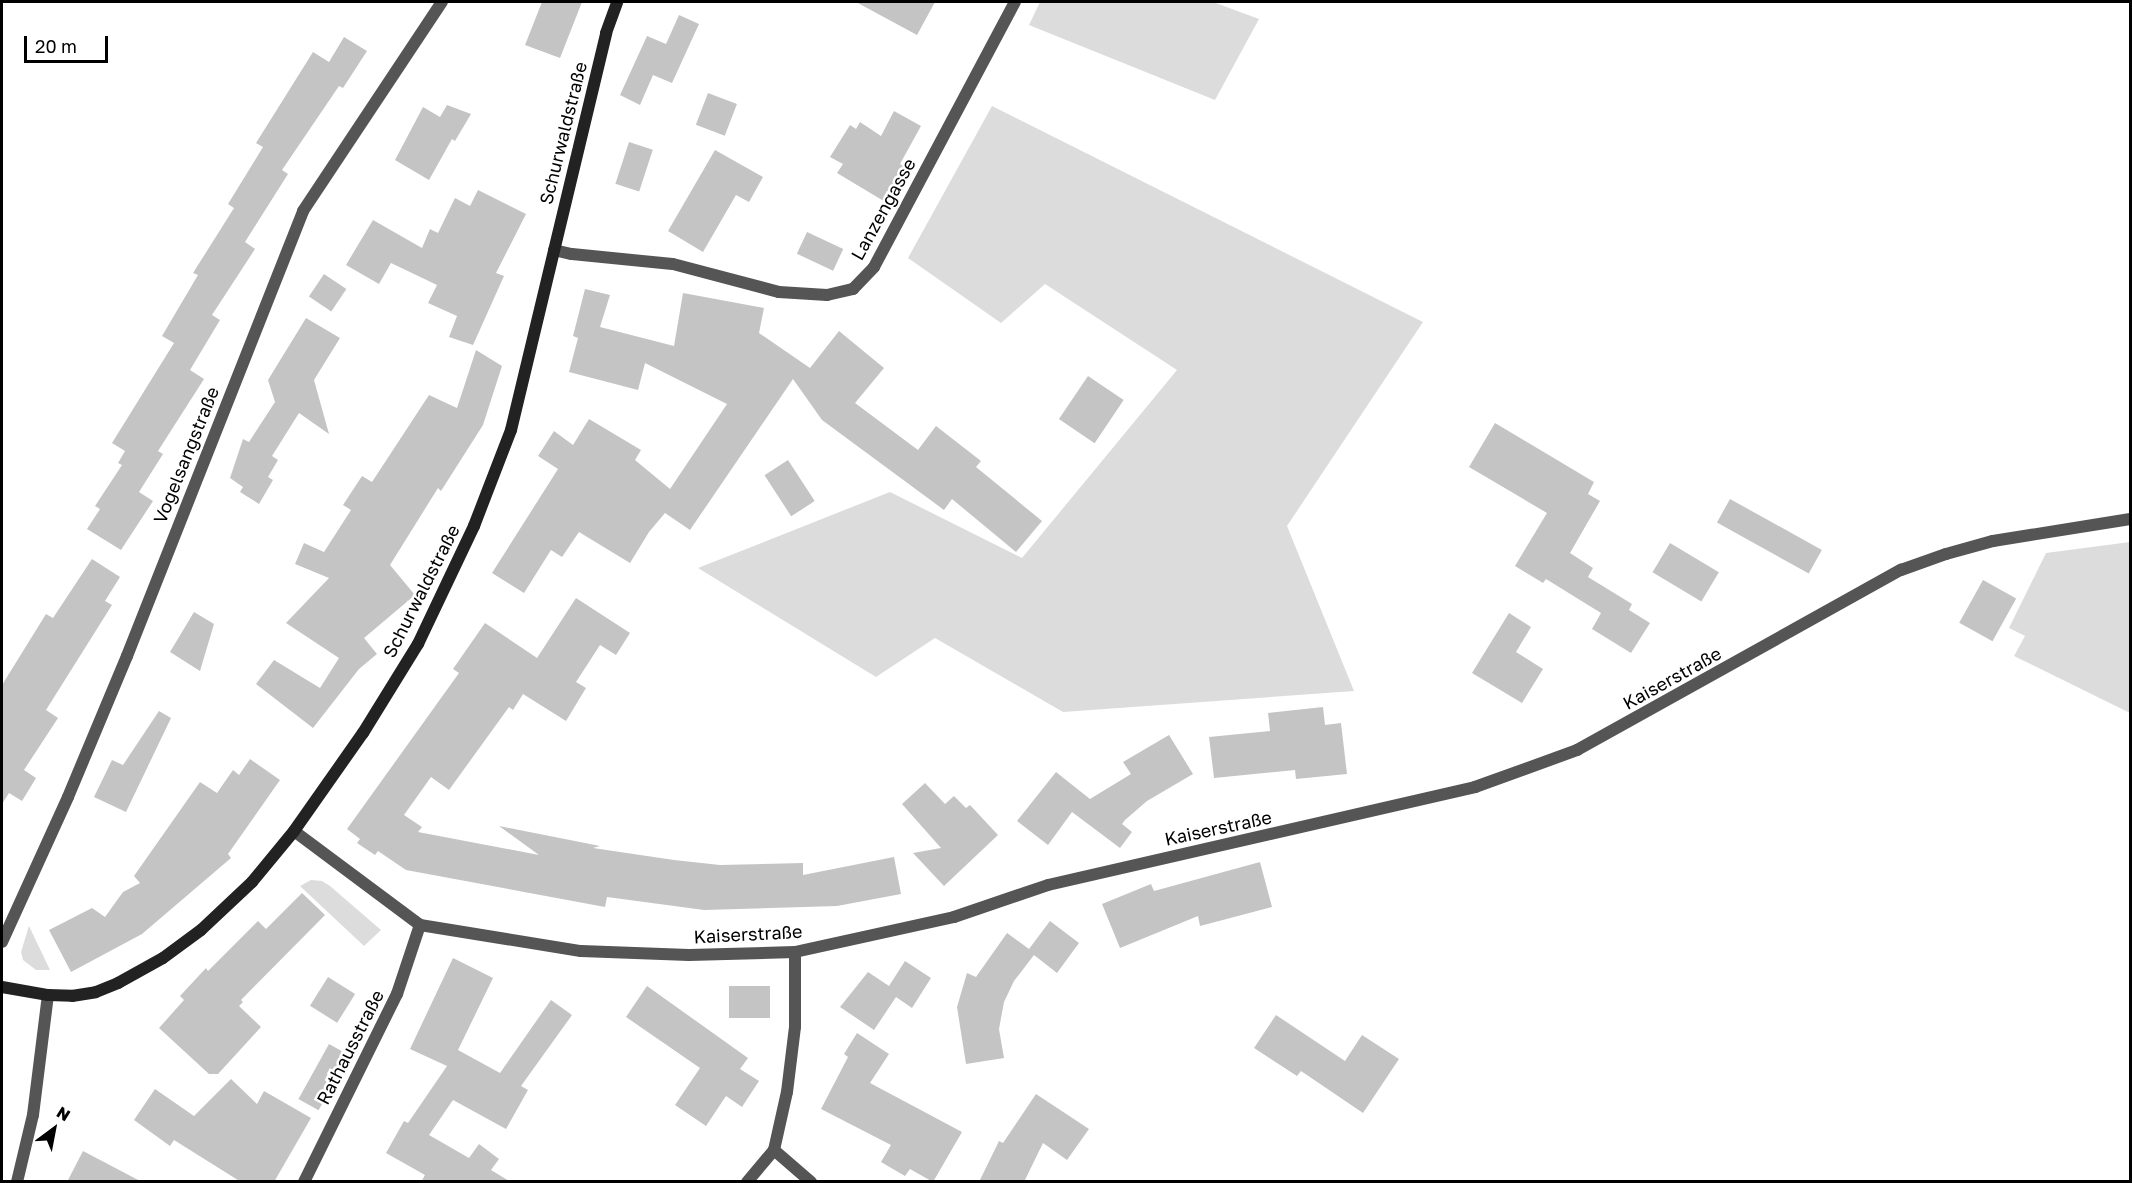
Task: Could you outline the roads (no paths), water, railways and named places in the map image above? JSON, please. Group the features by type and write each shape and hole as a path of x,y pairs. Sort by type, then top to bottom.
{"main road":[{"name":"Schurwaldstraße","path":"2,987 48,995 72,996 96,992 118,983 163,958 201,930 238,895 294,831 363,733 418,644 474,526 511,430 606,33 617,2"}],"street":[{"name":"Vogelsangstraße","path":"2,942 6,913 68,797 127,656 303,211 442,2"},
{"name":"Lanzengasse","path":"554,250 572,254 673,264 779,292 827,295 853,290 874,267 1014,2"},
{"name":"Kaiserstraße","path":"294,831 420,925 581,951 689,955 795,952 954,917 1048,885 1475,787 1577,750 1901,570 1994,541 2130,519"},
{"name":"Rathausstraße","path":"304,1182 397,994 420,925"},
{"path":"747,1182 774,1150 787,1092 795,1027 795,952"},
{"path":"17,1182 33,1115 48,995"},
{"path":"774,1150 811,1182"}]}
